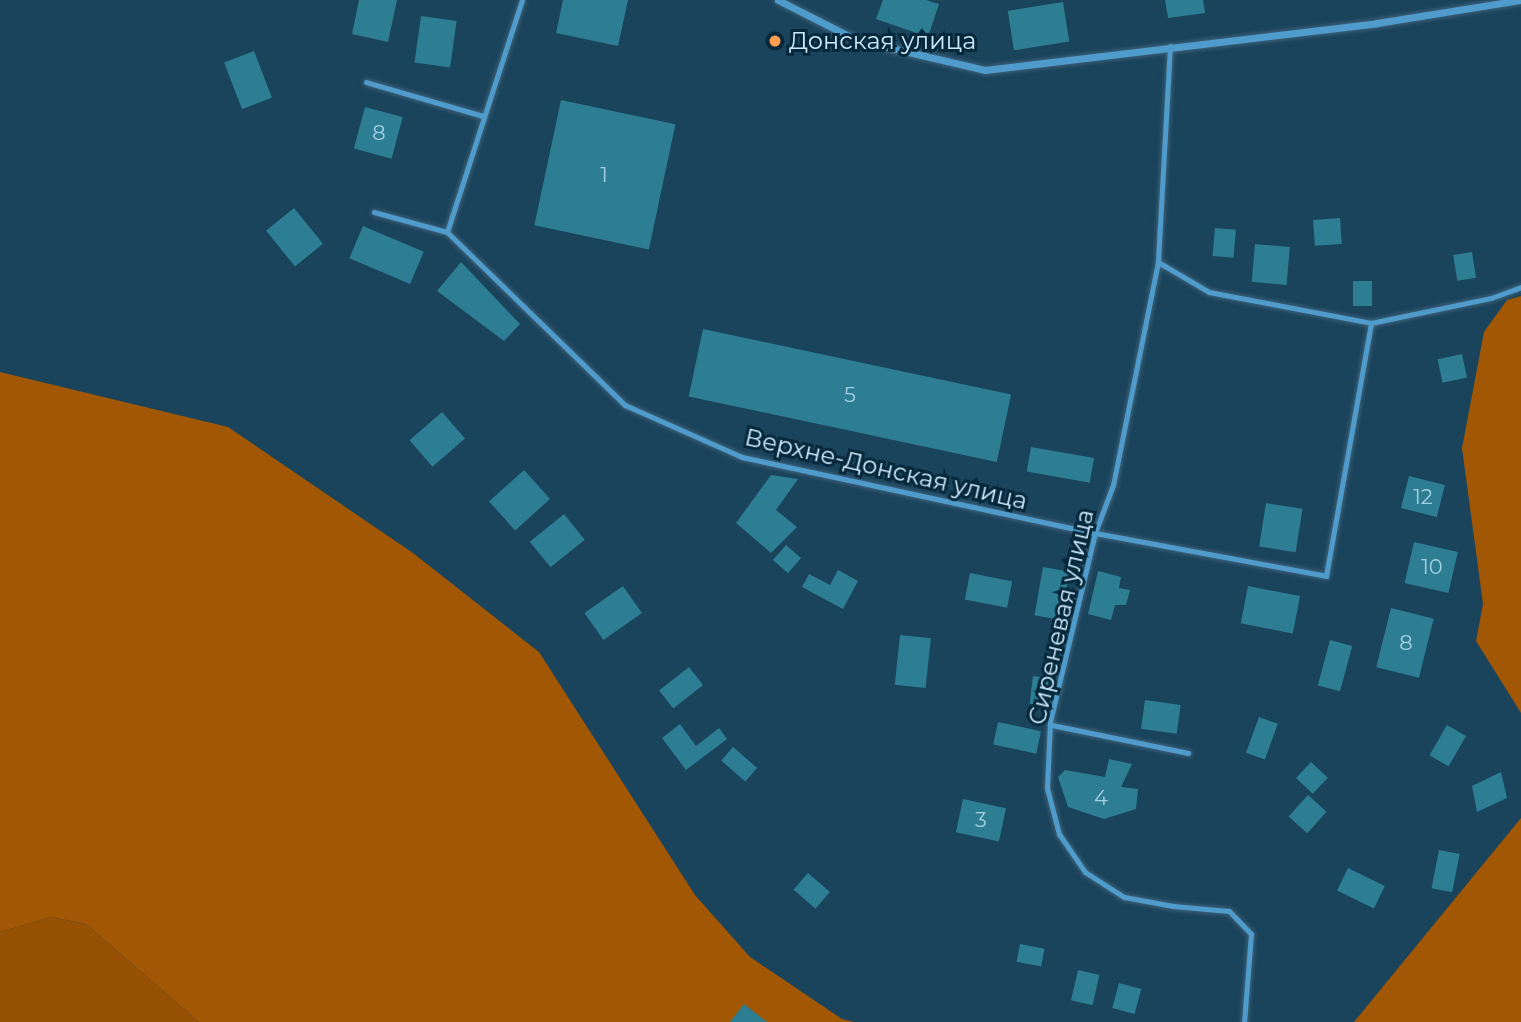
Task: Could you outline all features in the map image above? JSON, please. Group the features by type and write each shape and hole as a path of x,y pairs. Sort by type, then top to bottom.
{"street":[{"path":"778,0 857,40 985,70 1377,23 1521,0"}],"lane":[{"path":"374,212 447,232 522,0"},
{"name":"Сиреневая улица","path":"1170,46 1158,262 1113,485 1094,533 1052,725 1046,788 1059,834 1085,872 1124,897 1173,906 1229,911 1251,934 1244,1022"},
{"path":"366,82 483,116"},
{"name":"Верхне-Донская улица","path":"447,232 625,405 742,457 1094,533 1326,576 1371,323"},
{"path":"1158,262 1209,292 1371,323 1491,298 1521,286"},
{"path":"1052,725 1188,753"}],"shaded area":[{"path":"1521,296 1521,713 1476,641 1483,604 1462,448 1484,332 1507,300"},
{"path":"0,372 228,427 413,553 539,652 695,895 750,957 842,1019 854,1022 199,1022 86,924 51,917 0,932"},
{"path":"1521,818 1521,1022 1354,1022"},
{"path":"51,917 86,924 199,1022 0,1022 0,932"}],"building":[{"path":"359,0 397,0 388,42 352,34"},
{"path":"563,0 628,0 618,46 556,33"},
{"path":"883,0 926,0 939,4 928,37 876,19"},
{"path":"1165,0 1203,0 1205,13 1168,18"},
{"path":"1063,2 1069,42 1014,50 1008,11"},
{"path":"421,16 457,21 450,68 414,63"},
{"path":"254,51 272,98 242,109 224,62"},
{"path":"561,100 675,124 649,250 534,225"},
{"path":"365,107 403,117 392,159 354,149"},
{"path":"294,208 323,244 295,266 266,231"},
{"path":"1340,218 1342,244 1315,246 1313,220"},
{"path":"363,226 424,252 410,284 349,258"},
{"path":"1215,228 1236,230 1233,258 1213,256"},
{"path":"1255,244 1290,247 1287,285 1252,282"},
{"path":"1472,252 1476,278 1457,281 1453,255"},
{"path":"461,262 520,324 504,341 437,291"},
{"path":"1353,281 1372,281 1372,306 1353,306"},
{"path":"703,329 1011,394 997,462 689,396"},
{"path":"1462,354 1467,377 1443,383 1438,359"},
{"path":"442,412 465,438 433,467 410,440"},
{"path":"1031,447 1094,458 1090,483 1027,472"},
{"path":"524,470 550,499 515,530 489,501"},
{"path":"771,475 798,479 776,510 797,527 771,553 736,523"},
{"path":"1409,476 1445,485 1437,517 1401,508"},
{"path":"1266,503 1303,509 1296,552 1259,546"},
{"path":"564,514 585,540 551,567 530,542"},
{"path":"1414,542 1458,552 1448,593 1405,583"},
{"path":"786,545 801,558 788,573 773,560"},
{"path":"1043,567 1070,572 1061,620 1034,615"},
{"path":"838,570 858,581 843,609 802,587 809,574 830,585"},
{"path":"1098,571 1121,577 1119,588 1130,590 1126,605 1115,605 1111,620 1088,614"},
{"path":"970,573 1012,581 1007,608 965,600"},
{"path":"623,586 642,613 603,640 584,613"},
{"path":"1248,586 1300,596 1293,633 1241,623"},
{"path":"1391,608 1434,619 1419,678 1376,667"},
{"path":"900,635 931,638 926,688 895,685"},
{"path":"1330,640 1352,646 1340,691 1318,685"},
{"path":"689,667 703,685 673,709 659,690"},
{"path":"1033,676 1049,678 1045,706 1030,704"},
{"path":"1145,700 1181,705 1177,734 1141,729"},
{"path":"1259,717 1278,724 1265,760 1246,753"},
{"path":"998,722 1041,731 1036,754 993,744"},
{"path":"680,724 696,746 719,728 727,739 686,770 662,738"},
{"path":"1447,725 1466,736 1449,766 1430,755"},
{"path":"733,747 757,768 745,782 721,761"},
{"path":"1109,759 1132,764 1121,787 1138,789 1136,809 1104,819 1068,807 1058,777 1065,770 1105,777"},
{"path":"1311,762 1328,778 1313,794 1296,778"},
{"path":"1501,772 1507,798 1477,812 1472,786"},
{"path":"1308,795 1327,812 1307,833 1289,817"},
{"path":"963,799 1006,808 999,841 956,832"},
{"path":"1439,850 1460,854 1452,892 1432,888"},
{"path":"1348,868 1385,886 1374,908 1337,890"},
{"path":"808,873 830,892 815,909 794,890"},
{"path":"1020,944 1045,949 1041,966 1017,962"},
{"path":"1078,970 1099,975 1092,1005 1071,1000"},
{"path":"1119,983 1141,989 1134,1014 1112,1008"},
{"path":"744,1004 767,1022 730,1022"}],"place":[{"name":"Донская улица","path":"775,41"}]}
